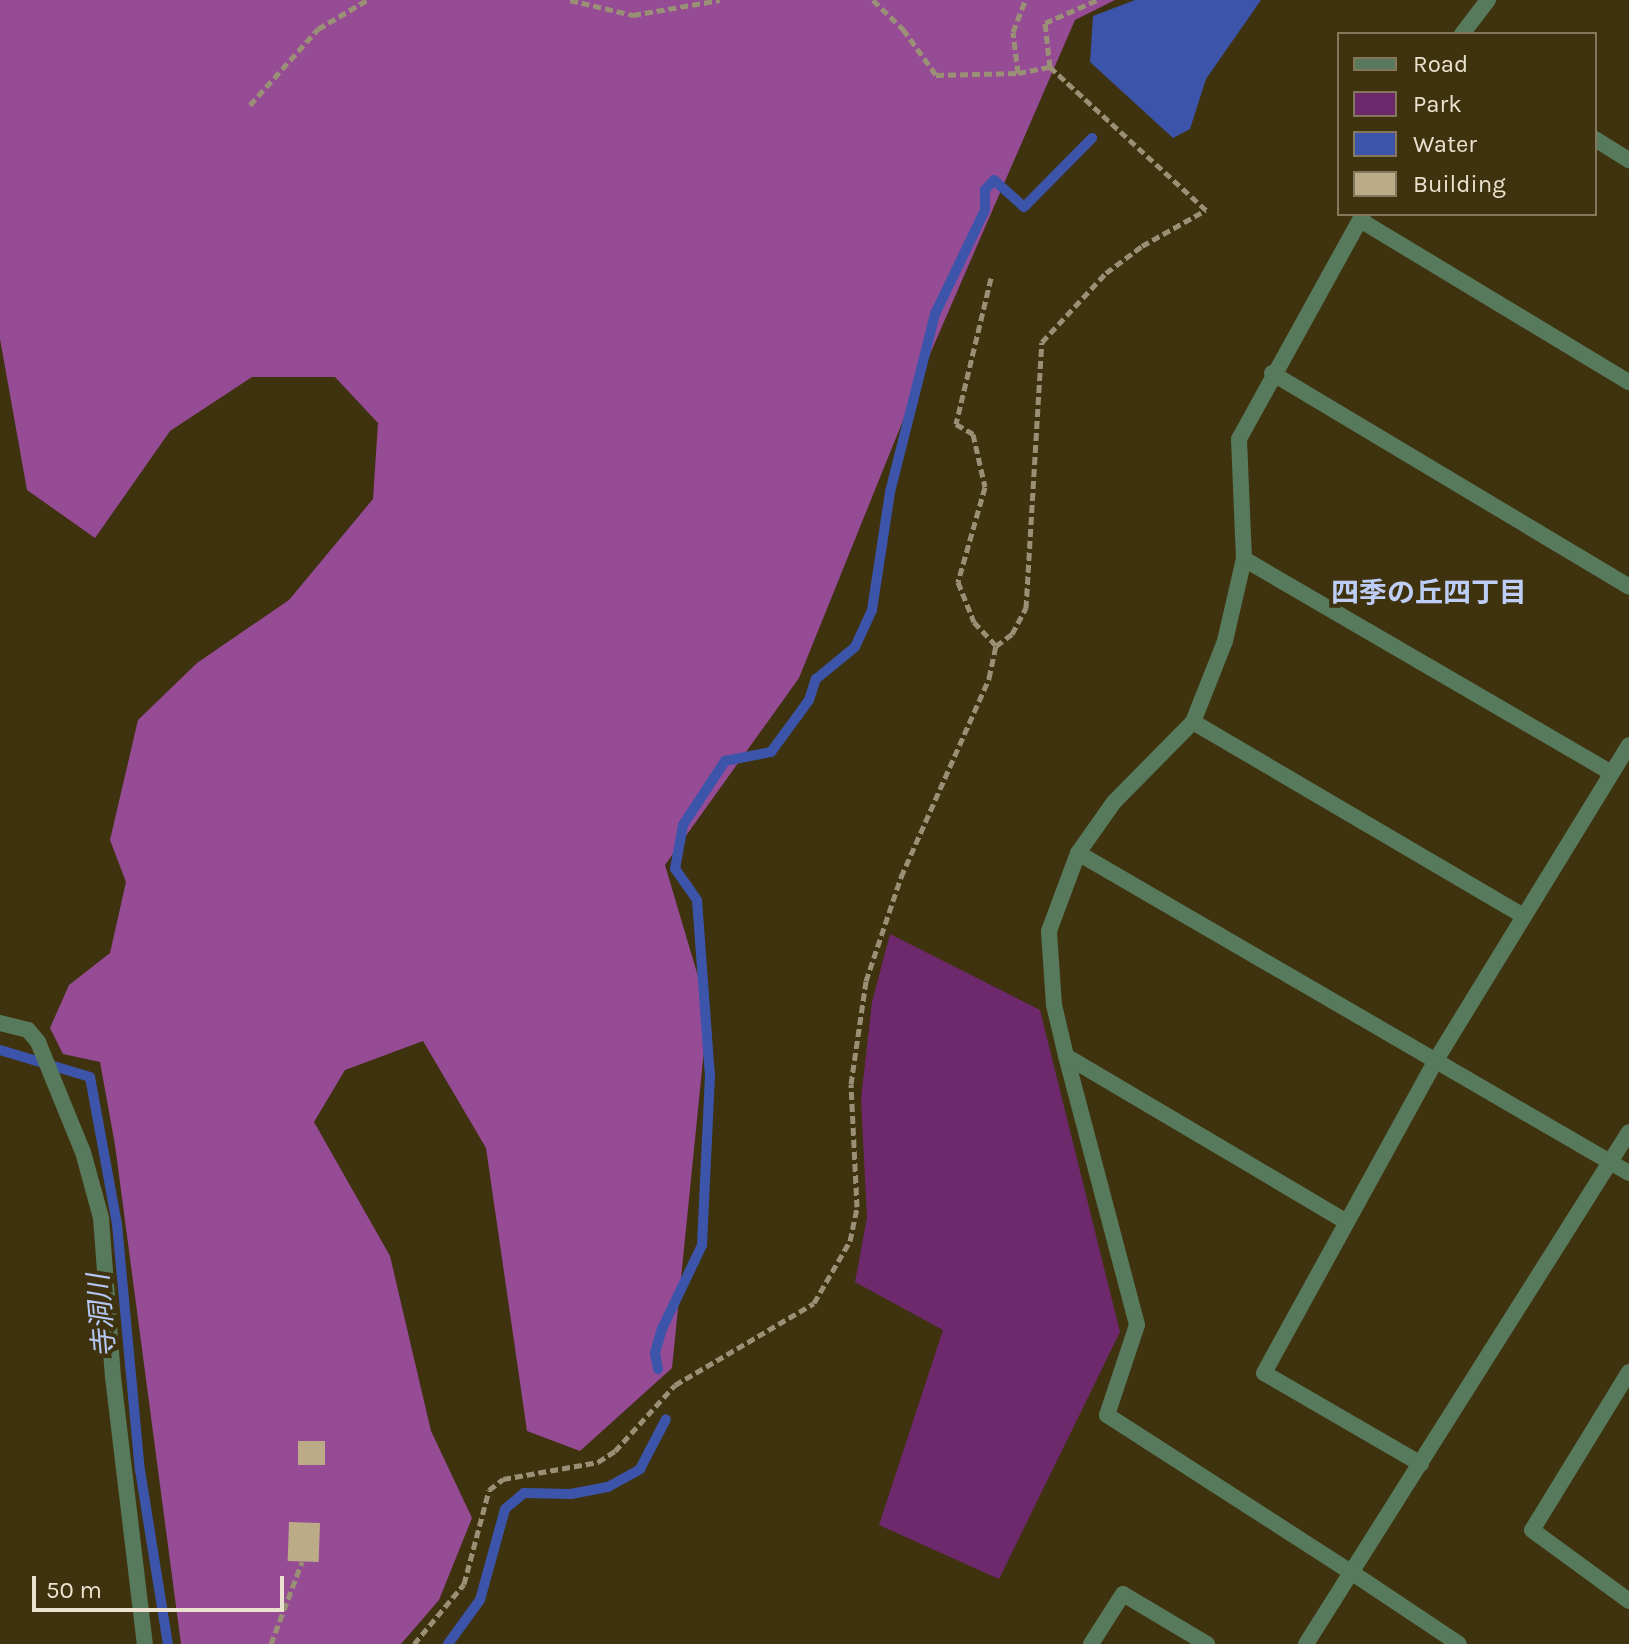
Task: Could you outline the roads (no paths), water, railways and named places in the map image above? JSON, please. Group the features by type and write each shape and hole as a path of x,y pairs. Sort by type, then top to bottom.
{"street":[{"path":"1464,32 1488,0"},
{"path":"1597,140 1629,160"},
{"path":"1459,1644 1107,1415 1137,1325 1054,1005 1049,931 1078,853 1114,802 1193,722 1225,641 1244,559 1239,439 1272,373 1362,217 1629,382"},
{"path":"1272,373 1629,587"},
{"path":"1244,559 1611,773"},
{"path":"1193,722 1522,915"},
{"path":"1421,1464 1264,1373 1436,1060 1522,915 1629,745"},
{"path":"1078,853 1629,1173"},
{"path":"0,1023 28,1030 38,1042 49,1077 83,1152 101,1218 113,1377 145,1644"},
{"path":"1066,1056 1345,1221"},
{"path":"1306,1644 1354,1574 1629,1132"},
{"path":"1627,1380 1532,1530 1629,1601"},
{"path":"1091,1644 1123,1594 1207,1644"}],"water":[{"path":"1135,0 1261,0 1206,79 1190,129 1173,138 1090,62 1093,16"}],"waterway":[{"path":"658,1369 655,1353 662,1329 702,1245 710,1077 697,900 675,869 683,825 725,761 771,752 809,700 816,679 855,647 872,610 890,492 935,314 985,210 985,190 994,180 1024,207 1092,138"},
{"name":"寺洞川","path":"0,1050 90,1077 117,1224 140,1470 168,1644"},
{"path":"448,1644 480,1600 505,1509 524,1493 571,1494 608,1487 640,1469 666,1419"}],"district":[{"name":"四季の丘四丁目","path":"1429,593"}]}
